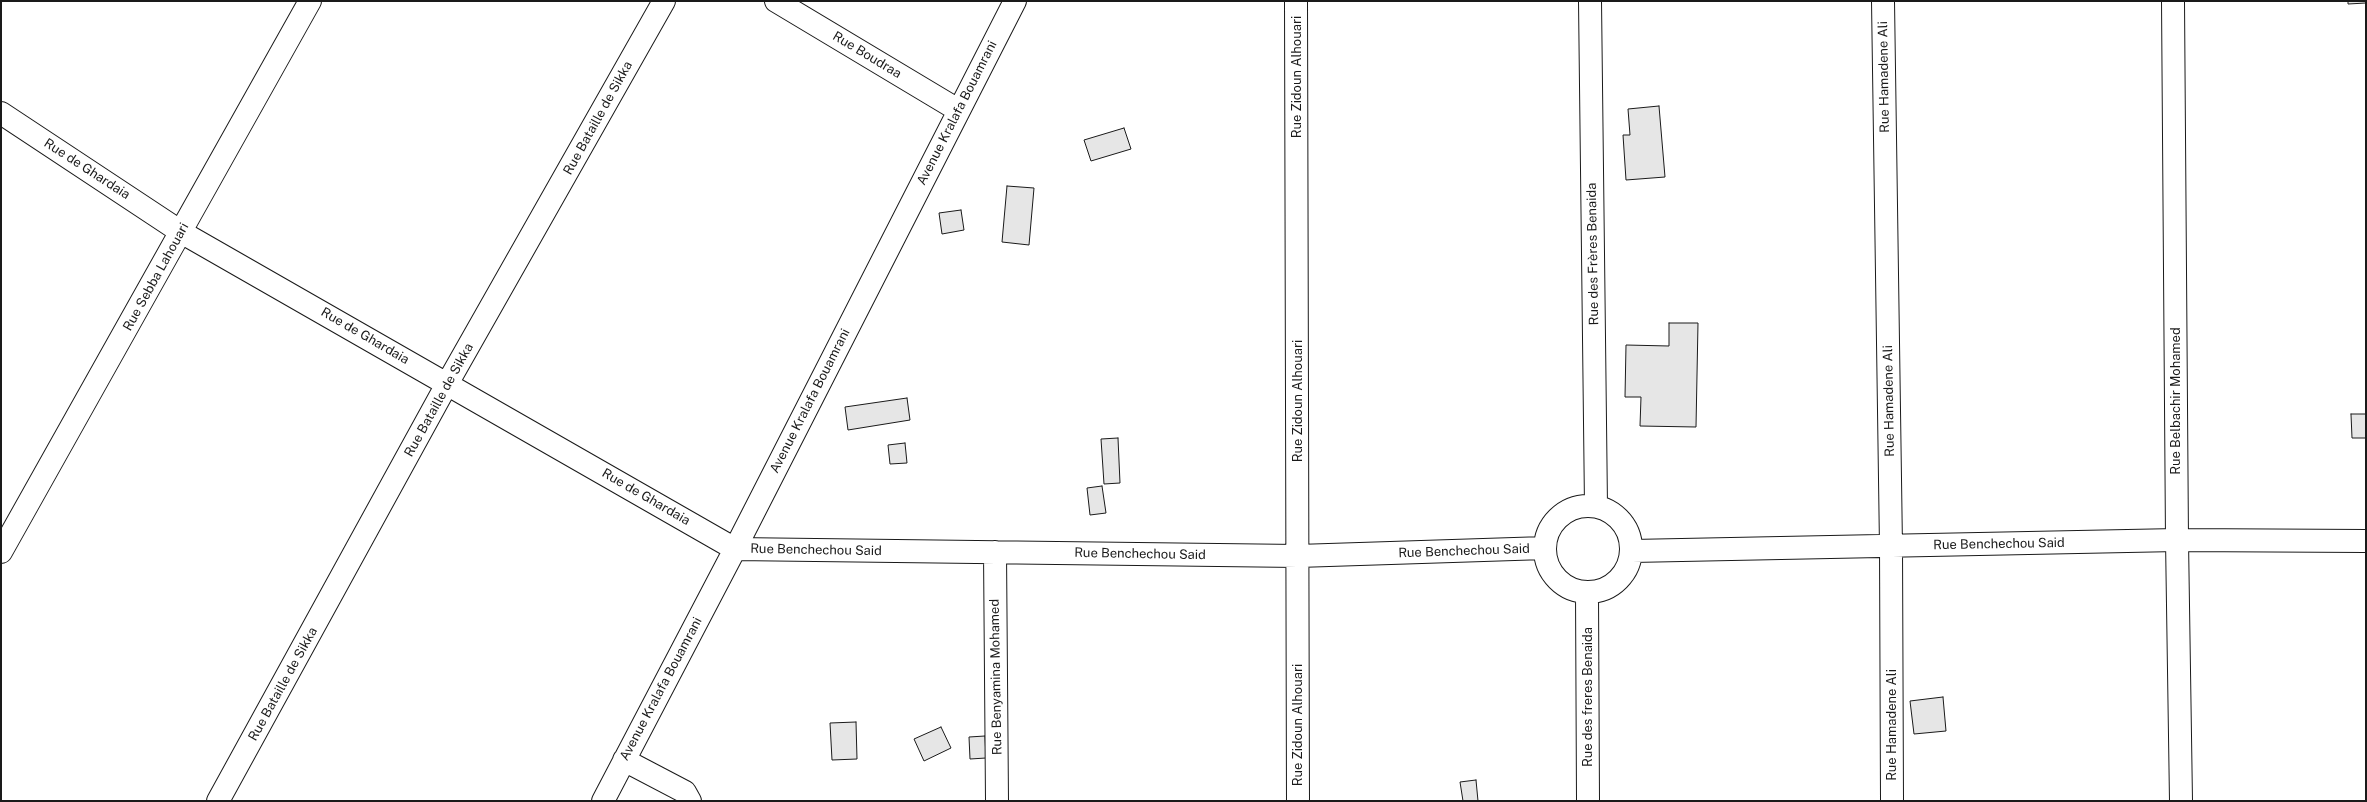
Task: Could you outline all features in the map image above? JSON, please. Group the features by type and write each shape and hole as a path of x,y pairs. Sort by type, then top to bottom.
{"street":[{"name":"Rue Sebba Lahouari","path":"1,552 310,1"},
{"name":"Rue Bataille de Sikka","path":"218,801 448,384 664,1"},
{"name":"Rue Boudraa","path":"776,1 958,110"},
{"name":"Avenue Kralafa Bouamrani","path":"603,801 735,549 1015,1"},
{"name":"Rue Zidoun Alhouari","path":"1296,1 1298,801"},
{"name":"Rue des Frères Benaida","path":"1590,1 1596,506"},
{"name":"Rue Hamadene Ali","path":"1883,1 1891,547 1892,801"},
{"name":"Rue Belbachir Mohamed","path":"2173,1 2177,540 2181,801"},
{"name":"Rue de Ghardaia","path":"1,112 181,232 735,549"},
{"path":"1596,506 1614,514 1625,527 1630,536 1632,551 1629,563 1623,576 1605,590 1587,593 1567,588 1556,578 1548,566 1545,548 1549,530 1558,517 1576,508 1596,506"},
{"name":"Rue Benchechou Said","path":"1632,551 1891,547 2177,540 2366,541"},
{"name":"Rue Benchechou Said","path":"735,549 1298,556 1545,548"},
{"name":"Rue Benyamina Mohamed","path":"995,552 997,801"},
{"name":"Rue des freres Benaida","path":"1587,593 1588,801"},
{"path":"624,760 685,792 690,801"}],"building":[{"path":"2348,1 2366,1 2366,3 2348,4"},
{"path":"1659,106 1665,177 1626,180 1623,135 1630,135 1628,109"},
{"path":"1124,128 1131,149 1091,161 1084,140"},
{"path":"1007,186 1034,188 1029,245 1002,242"},
{"path":"961,210 964,230 942,234 939,213"},
{"path":"1669,323 1698,323 1696,427 1640,426 1641,397 1625,397 1626,345 1669,346"},
{"path":"907,398 910,420 848,430 845,407"},
{"path":"2351,414 2366,414 2366,438 2352,438"},
{"path":"1118,438 1120,483 1104,484 1101,439"},
{"path":"905,443 907,463 890,464 888,445"},
{"path":"1102,486 1106,513 1090,515 1087,488"},
{"path":"1943,697 1946,731 1914,734 1910,701"},
{"path":"856,722 857,759 832,760 830,723"},
{"path":"941,727 951,748 924,761 914,739"},
{"path":"985,736 986,758 970,759 969,737"},
{"path":"1476,780 1478,801 1463,801 1460,782"}]}
